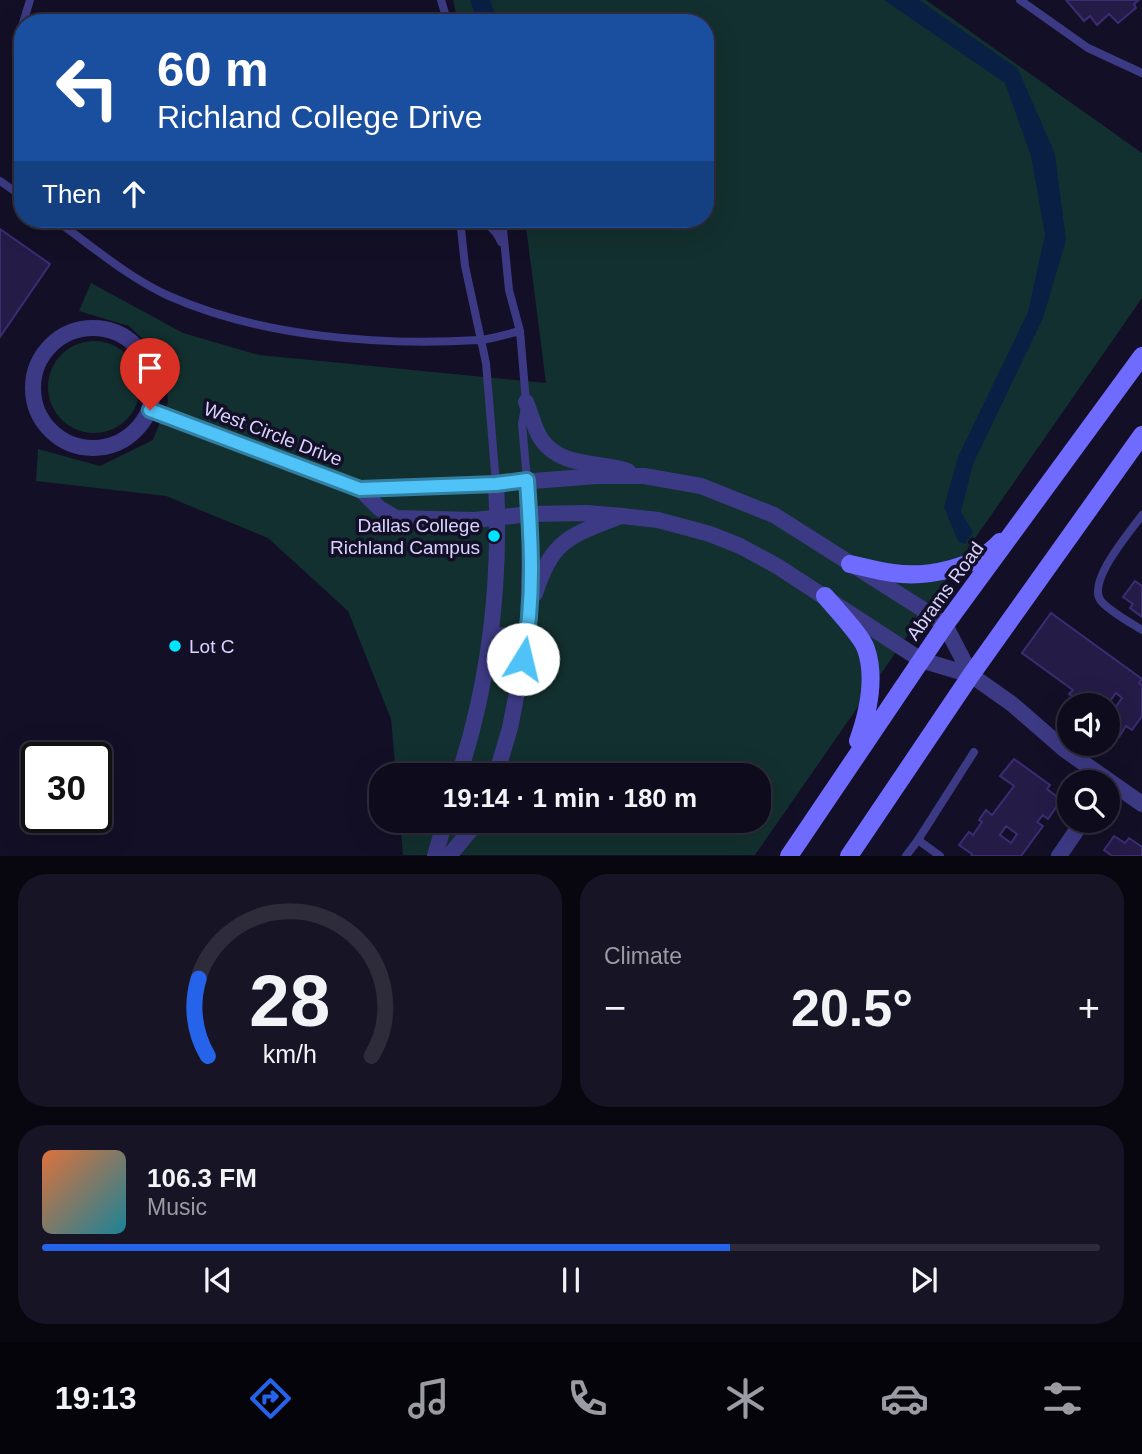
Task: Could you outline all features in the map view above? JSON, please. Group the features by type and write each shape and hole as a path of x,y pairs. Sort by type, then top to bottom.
{"main road":[{"name":"Abrams Road","path":"789,856 945,625 1142,356"},
{"path":"849,856 971,675 1142,435"},
{"path":"850,564 895,574 947,571 974,562 996,546 1034,507"},
{"path":"825,596 866,646 870,670 866,718 849,764"}],"street":[{"path":"93,328 118,333 139,349 146,359 153,384 150,410 135,432 113,445 100,448 75,445 52,432 37,411 33,385 40,360 56,340 67,333 93,328"},
{"path":"526,402 540,438 564,458 612,465 643,476 701,486 743,501 774,515 945,625 971,675 1013,704 1092,770"},
{"name":"West Circle Drive","path":"150,410 360,489 379,508 396,518 498,519 530,514 587,513 658,520 710,534 740,546 777,566 921,660 971,675"},
{"path":"360,489 496,484 597,476 643,476"},
{"path":"500,763 510,727 528,636 530,514 527,480"},
{"path":"462,763 491,635 498,519 496,484"},
{"path":"530,614 542,570 556,548 576,533 622,516"},
{"path":"491,635 528,636"},
{"path":"1120,790 1142,804"},
{"path":"435,856 442,833"},
{"path":"449,856 468,833"},
{"path":"1059,856 1075,833"}],"lane":[{"path":"1020,0 1087,48 1142,73"},
{"path":"67,228 147,284 169,296 212,312 305,334 360,340 481,340 520,331"},
{"path":"461,228 465,266 486,363 496,484"},
{"path":"493,228 505,251"},
{"path":"503,228 509,290 520,331 526,402 522,424 527,480"},
{"path":"1142,515 1101,574 1096,589 1101,601 1142,631"},
{"path":"906,856 974,752"},
{"path":"918,840 940,856"}],"green space":[{"name":"Dallas College Richland Campus","path":"453,0 926,0 1142,153 1142,298 771,832 771,763 395,763 391,719 348,611 268,538 166,496 36,481 38,449 100,466 153,440 168,402 165,361 129,326 79,311 91,283 183,333 259,355 546,383 526,228 714,228 714,14 456,14"},
{"path":"94,341 120,349 132,361 140,387 132,413 120,425 94,433 68,425 56,413 48,387 56,361 68,349"},
{"name":"Dallas College Richland Campus","path":"401,833 770,833 755,855 403,855"}],"water":[{"path":"470,0 490,0 495,14 475,14"},
{"path":"884,0 919,0 1018,69 1055,154 1066,240 1043,318 973,464 961,512 973,532 965,544 958,541 944,507 958,457 1028,312 1045,235 1031,156 1005,83"}],"building":[{"path":"1066,0 1139,0 1134,4 1136,8 1118,23 1109,14 1097,25 1090,16 1084,21"},
{"path":"0,229 50,264 0,337"},
{"path":"1135,581 1142,586 1142,617 1130,608 1133,604 1123,597"},
{"path":"1051,613 1142,679 1139,683 1142,685 1142,716 1132,730 1126,726 1120,735 1120,693 1070,693 1073,690 1022,653"},
{"path":"1014,759 1050,785 1047,789 1057,797 1057,806 1048,819 1043,815 1037,822 1043,826 1021,856 971,856 972,854 959,845 969,832 973,835 986,810 992,815 1014,786 1000,776","holes":["1006,826 1017,834 1011,843 1000,835"]},
{"path":"1114,836 1125,843 1129,838 1142,847 1142,856 1112,856 1104,850"}],"place":[{"name":"Dallas College Richland Campus","path":"494,536"},
{"name":"Lot C","path":"175,646"}],"route":[{"path":"150,410 360,489 496,484 527,480 530,514 530,614 523,659"}]}
